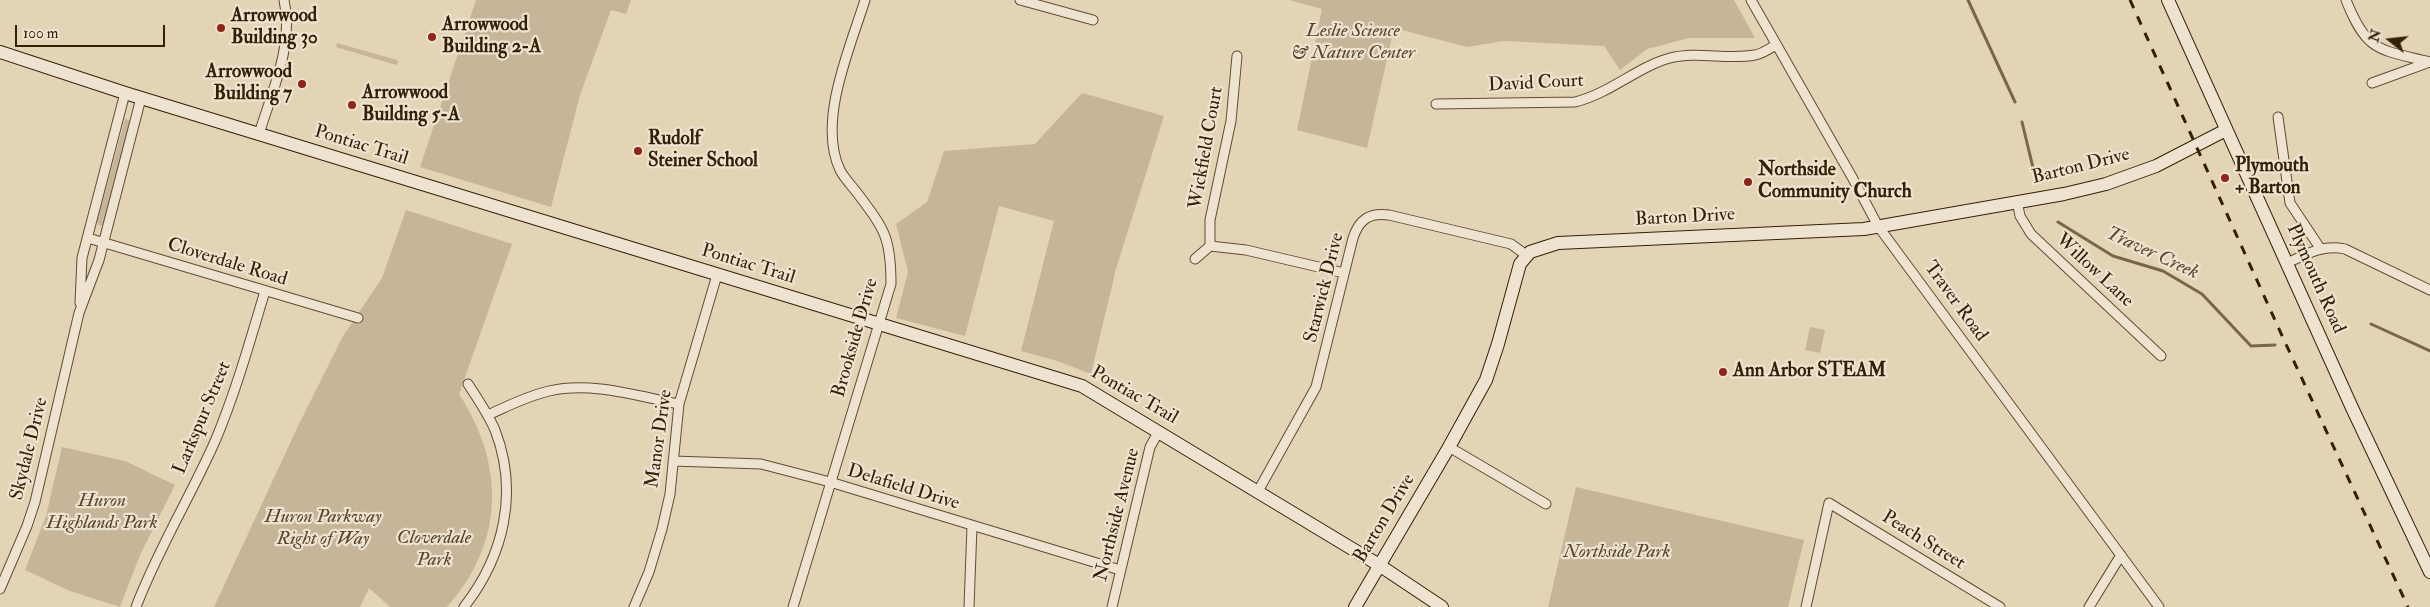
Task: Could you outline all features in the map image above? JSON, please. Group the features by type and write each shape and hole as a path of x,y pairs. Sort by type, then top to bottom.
{"main road":[{"name":"Plymouth Road","path":"2168,0 2430,572"},
{"name":"Pontiac Trail","path":"0,52 124,93 1082,386 1379,566 1442,607"},
{"name":"Barton Drive","path":"1355,607 1486,380 1498,344 1514,279 1526,255 1558,243 1864,229 2064,194 2131,176 2179,155 2226,130"}],"street":[{"path":"258,134 288,35 284,0"},
{"name":"Brookside Drive","path":"794,607 891,284 888,242 878,221 840,170 831,137 831,119 837,92 865,0"},
{"path":"1020,0 1093,20"},
{"name":"Traver Road","path":"1751,0 1833,142 1878,226 2159,607"},
{"path":"2346,0 2354,20 2365,38 2382,50 2430,62"},
{"name":"David Court","path":"1436,104 1575,102 1594,98 1659,62 1670,58 1710,54 1753,56 1776,45"},
{"name":"Wickfield Court","path":"1210,246 1210,220 1231,121 1237,56"},
{"path":"2372,83 2430,62"},
{"name":"Skydale Drive","path":"79,313 82,258 124,93"},
{"name":"Skydale Drive","path":"0,589 17,552 35,502 79,313 103,243 141,98"},
{"path":"2278,117 2290,203 2320,248"},
{"name":"Willow Lane","path":"2017,202 2020,216 2031,234 2161,356"},
{"name":"Starwick Drive","path":"1257,493 1316,387 1344,273 1358,226 1367,216 1377,214 1512,244 1526,255"},
{"name":"Cloverdale Road","path":"88,238 358,318"},
{"path":"1195,259 1210,246 1246,250 1344,273"},
{"path":"2287,263 2320,248 2332,246 2345,248 2430,290"},
{"name":"Manor Drive","path":"634,607 650,572 662,529 670,494 678,404 717,275"},
{"name":"Larkspur Street","path":"136,607 150,570 222,423 233,396 265,292"},
{"path":"464,607 490,566 506,518 506,475 500,445 488,415 468,384"},
{"path":"488,415 537,394 573,387 600,389 678,404"},
{"name":"Northside Avenue","path":"1112,607 1150,447 1159,431"},
{"path":"1449,447 1546,504"},
{"name":"Delafield Drive","path":"673,461 761,464 830,482 1120,570"},
{"name":"Peach Street","path":"1806,607 1829,503 2000,607"},
{"path":"970,607 972,526"},
{"path":"2089,607 2121,555"}],"green space":[{"path":"476,0 631,0 626,14 611,10 580,95 551,207 420,167"},
{"name":"Leslie Science & Nature Center","path":"1289,0 1734,0 1755,38 1689,38 1647,49 1620,70 1604,46 1504,41 1467,47 1394,28 1367,148 1297,130 1322,9"},
{"path":"337,43 397,60 398,63 396,65 336,47"},
{"path":"1082,93 1164,116 1116,269 1091,374 1057,361 1021,351 1054,221 999,206 965,336 896,318 908,272 896,224 927,202 944,151 1035,144"},
{"path":"125,119 129,120 130,124 104,224 100,226 97,222"},
{"name":"Huron Parkway Right of Way","path":"406,210 512,244 459,394 474,421 485,448 491,475 492,503 488,530 480,557 466,582 447,607 390,607 369,588 360,607 214,607 299,424 343,336 382,278"},
{"path":"1810,327 1825,330 1820,353 1805,350"},
{"name":"Huron Highlands Park","path":"62,447 125,461 175,485 140,555 120,607 70,591 25,570 46,516"},
{"name":"Northside Park","path":"1576,487 1804,540 1788,607 1548,607"}],"waterway":[{"name":"Traver Creek","path":"1968,0 2015,102"},
{"name":"Traver Creek","path":"2022,122 2035,176"},
{"name":"Traver Creek","path":"2058,222 2113,256 2163,271 2202,294 2251,346 2275,345"},
{"name":"Traver Creek","path":"2371,324 2430,351"}],"railway":[{"path":"2130,0 2284,340 2408,607"}],"place":[{"name":"Arrowwood Building 30","path":"221,28"},
{"name":"Arrowwood Building 2-A","path":"432,37"},
{"name":"Arrowwood Building 7","path":"302,84"},
{"name":"Arrowwood Building 5-A","path":"352,105"},
{"name":"Rudolf Steiner School","path":"638,151"},
{"name":"Plymouth + Barton","path":"2225,178"},
{"name":"Northside Community Church","path":"1748,182"},
{"name":"Ann Arbor STEAM","path":"1723,372"}],"park label":[{"name":"Cloverdale Park","path":"434,550"}]}
